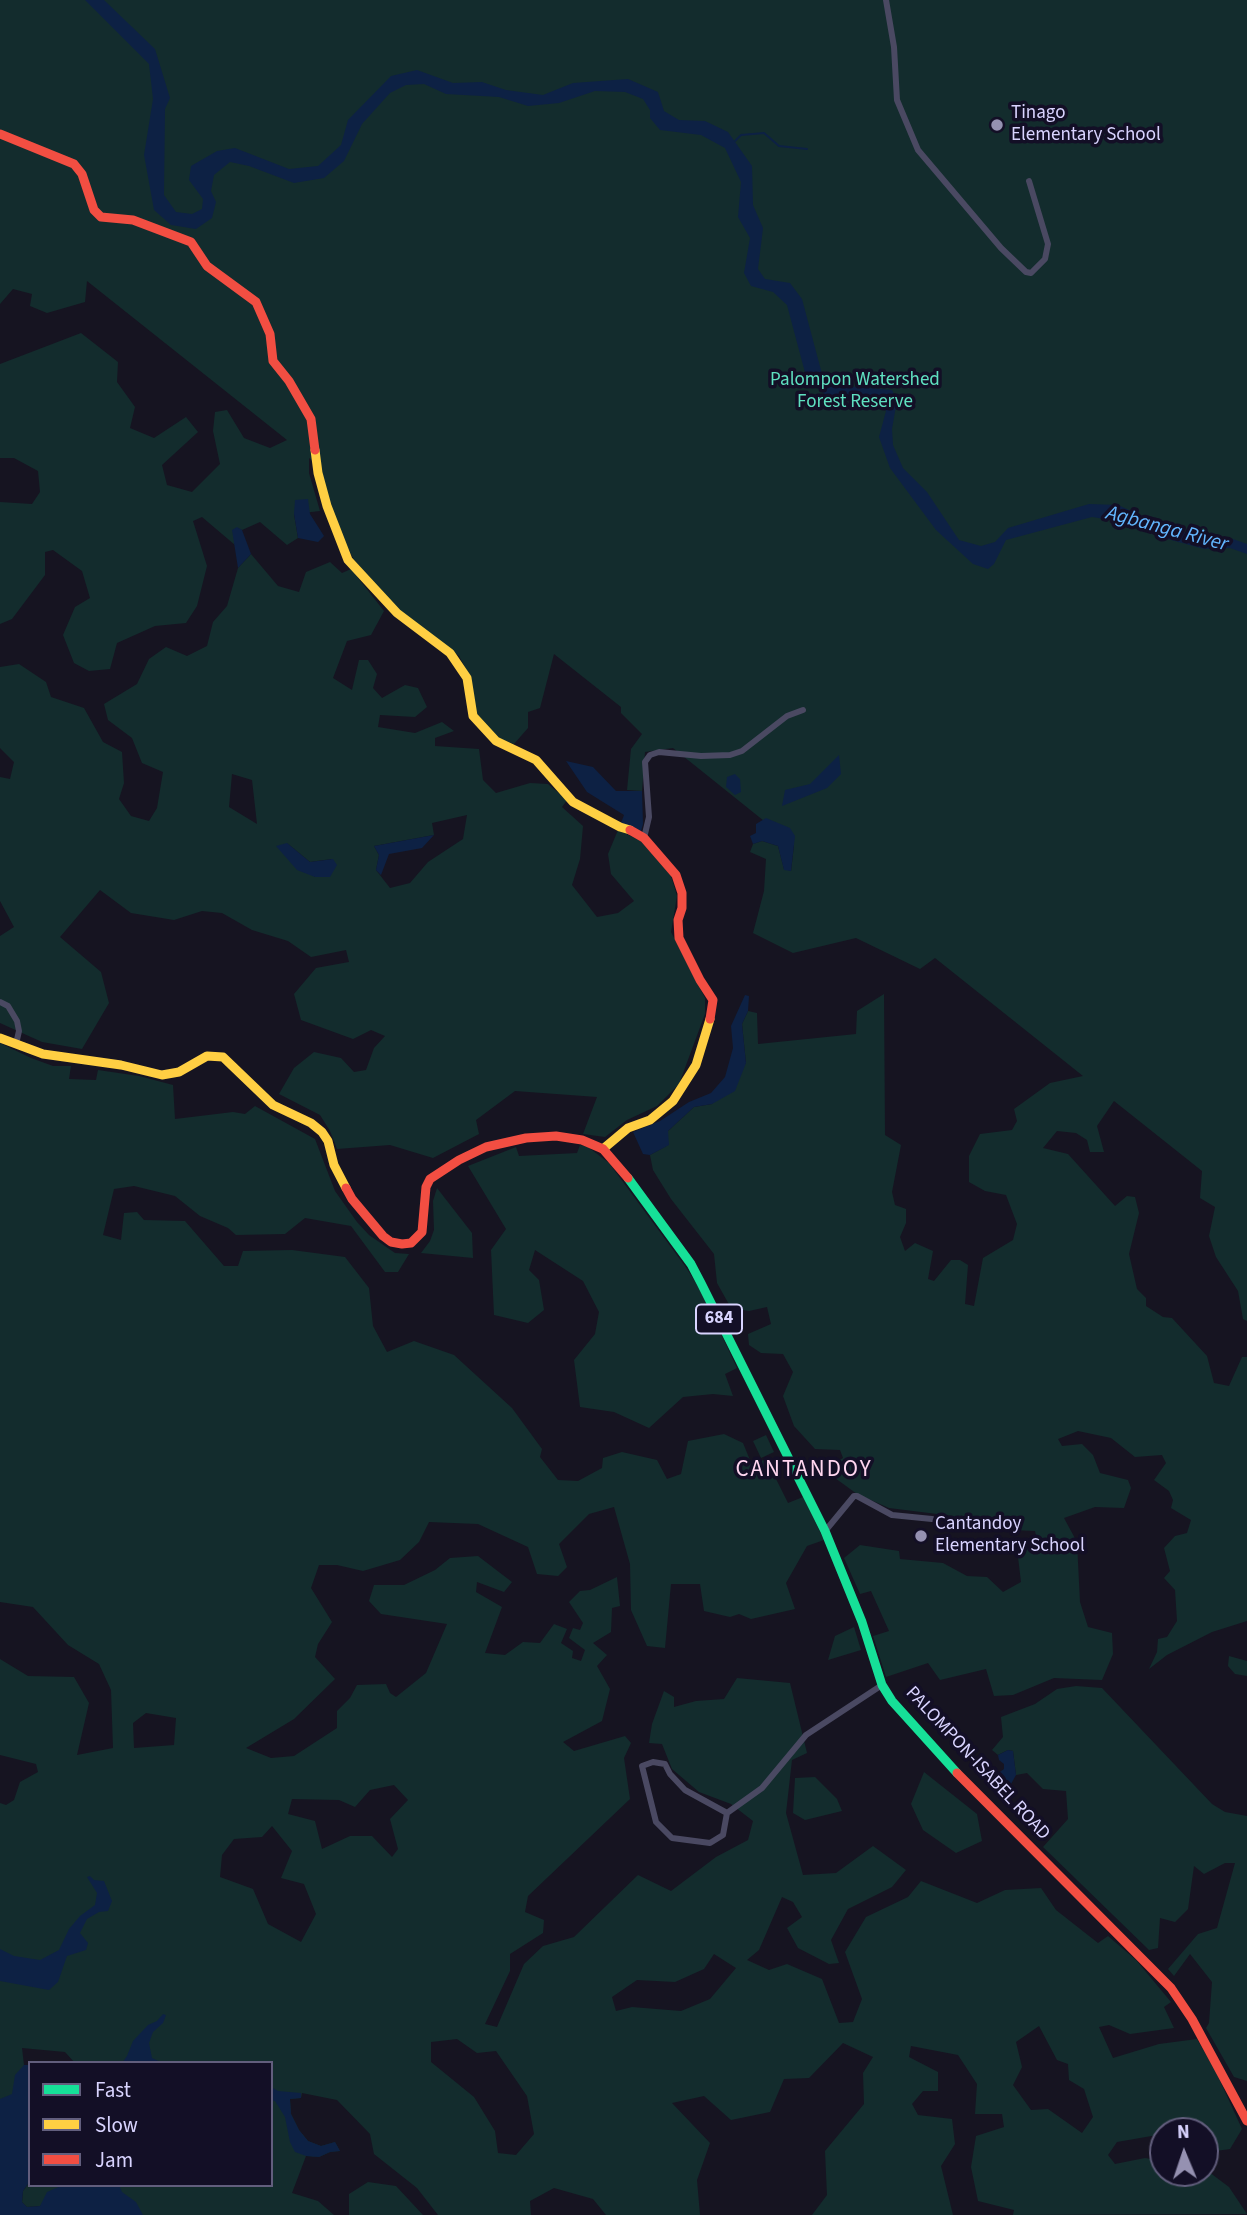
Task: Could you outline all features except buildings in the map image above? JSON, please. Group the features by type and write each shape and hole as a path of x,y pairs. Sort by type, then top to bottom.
{"main road":[{"path":"0,134 75,164 82,174 94,210 101,217 133,220 191,242 207,266 256,302 270,334 273,361 311,419 314,455 321,484 348,560 397,613 450,653 467,678 473,716 496,741 536,760 573,802 635,831 676,875 682,893 682,908 678,920 679,938 713,1000 696,1065 684,1087 662,1112 650,1120 628,1128 603,1149 582,1140 556,1136 526,1138 486,1147 459,1160 430,1179 426,1187 422,1231 411,1243 402,1244 391,1242 383,1236 353,1201 334,1165 328,1141 322,1132 311,1123 273,1105 223,1057 207,1056 180,1072 162,1075 121,1065 63,1059 16,1046 0,1038"},
{"name":"PALOMPON-ISABEL ROAD","path":"603,1149 634,1185 691,1264 825,1531 862,1622 882,1685 892,1701 980,1798 1171,1988 1192,2019 1247,2121"}],"street":[{"path":"886,0 894,47 897,100 918,150 1001,248 1026,272 1031,273 1045,260 1048,244 1028,181"},
{"path":"644,838 649,817 645,762 650,755 659,752 701,756 730,755 742,751 787,716 803,710"},
{"path":"0,1002 8,1006 17,1021 19,1031 16,1046"},
{"path":"825,1531 854,1496 892,1515 932,1519"},
{"path":"727,1813 685,1790 670,1774 665,1763 653,1762 642,1766 656,1822 672,1838 710,1843 723,1835 727,1813 762,1788 806,1735 882,1685"}],"green space":[{"name":"Palompon Watershed Forest Reserve","path":"0,0 1247,0 1247,1321 1243,1319 1238,1291 1216,1257 1209,1236 1215,1207 1200,1198 1202,1171 1114,1101 1097,1126 1104,1152 1090,1152 1087,1140 1076,1133 1057,1131 1043,1148 1068,1154 1115,1206 1127,1196 1135,1197 1139,1213 1129,1254 1137,1289 1146,1298 1146,1306 1163,1317 1172,1318 1207,1356 1214,1383 1229,1386 1242,1357 1247,1357 1247,1621 1212,1632 1167,1655 1149,1669 1157,1652 1158,1639 1167,1637 1177,1621 1175,1590 1164,1578 1170,1571 1164,1548 1175,1536 1187,1533 1191,1520 1171,1508 1173,1500 1169,1491 1154,1480 1166,1463 1162,1455 1135,1457 1111,1438 1078,1431 1058,1439 1062,1446 1082,1444 1093,1455 1100,1473 1128,1480 1131,1488 1124,1508 1095,1507 1064,1518 1077,1542 1080,1602 1088,1627 1112,1633 1113,1654 1102,1680 1054,1678 1013,1695 994,1696 986,1669 940,1680 928,1663 886,1677 873,1636 889,1631 871,1591 860,1594 844,1558 860,1545 899,1551 900,1559 943,1563 967,1576 987,1577 1003,1592 1021,1582 1018,1557 1037,1540 1035,1531 965,1528 953,1516 889,1508 857,1494 835,1478 833,1464 843,1458 840,1450 815,1449 794,1426 783,1396 793,1372 783,1354 761,1353 749,1345 748,1334 771,1324 767,1307 749,1311 731,1308 717,1283 714,1254 671,1199 653,1170 650,1155 668,1145 668,1131 694,1107 712,1104 746,1063 742,1024 748,1011 757,1013 758,1044 856,1034 857,1011 884,994 885,1135 901,1145 892,1192 895,1205 906,1209 906,1223 900,1237 905,1251 915,1243 933,1251 928,1279 934,1281 951,1260 960,1260 968,1265 965,1304 974,1306 983,1258 1013,1240 1017,1224 1006,1195 985,1191 969,1182 969,1156 980,1134 1012,1130 1017,1121 1014,1109 1050,1083 1083,1076 935,958 920,969 856,938 793,953 753,933 764,891 766,859 750,852 753,844 762,841 778,846 784,869 791,871 794,845 673,748 645,752 642,791 627,790 631,749 642,734 621,713 621,707 554,654 540,708 528,712 528,728 514,744 497,738 477,717 471,678 459,656 397,609 354,560 341,535 323,484 322,469 309,458 309,473 320,511 294,514 298,538 287,545 260,522 242,530 233,530 235,545 202,517 193,521 207,566 197,606 186,623 155,626 117,643 110,669 89,671 74,663 63,635 75,607 90,598 82,571 53,550 45,552 45,575 12,619 0,624 0,502 32,504 40,492 38,471 14,458 0,458 0,364 81,333 118,362 117,382 135,407 130,428 154,438 186,417 198,432 162,465 167,485 192,492 220,464 213,431 215,412 227,410 244,438 270,448 287,440 87,281 85,302 47,313 30,306 32,294 13,289 0,304"},
{"path":"251,554 278,586 299,592 306,572 330,562 342,573 351,569 384,611 371,635 347,641 333,678 352,690 359,660 368,660 377,674 373,688 382,698 405,685 418,688 427,707 415,717 380,715 378,727 415,733 442,722 454,731 435,738 435,746 479,749 483,780 496,793 530,783 548,784 567,800 562,807 583,826 580,859 572,885 597,917 618,913 634,901 611,874 608,854 618,830 641,841 671,876 677,896 671,932 705,998 705,1014 679,1084 657,1106 627,1120 605,1137 583,1134 597,1097 515,1091 476,1120 479,1134 433,1158 390,1145 337,1149 320,1115 279,1094 294,1068 314,1052 341,1058 354,1072 366,1070 374,1048 385,1036 371,1030 353,1039 301,1020 294,994 316,968 349,962 346,950 311,957 288,941 252,930 222,913 202,911 174,920 131,913 100,890 60,937 101,972 109,1003 82,1049 42,1042 0,1023 0,936 14,927 0,901 0,777 10,779 14,762 0,748 0,667 19,664 46,682 51,697 84,708 103,742 122,752 124,783 119,799 131,816 149,821 157,808 163,772 142,763 132,738 108,720 104,704 137,684 149,659 166,647 187,656 207,646 213,622 227,606 238,568","holes":["232,774 252,780 257,824 229,807","467,815 463,839 428,862 410,883 390,888 376,870 379,855 374,846 434,835 432,823","287,843 310,862 332,859 315,877"]},
{"path":"0,1043 53,1066 71,1066 69,1079 96,1080 98,1070 139,1076 173,1085 175,1119 233,1112 245,1114 255,1106 315,1139 335,1191 357,1222 369,1235 395,1253 409,1254 398,1272 385,1272 351,1226 305,1218 285,1234 236,1235 228,1228 200,1216 175,1196 134,1186 114,1189 103,1235 121,1240 124,1213 137,1212 144,1220 185,1221 224,1266 238,1266 243,1251 292,1250 345,1257 369,1288 373,1326 387,1352 414,1341 454,1355 512,1408 542,1449 540,1457 558,1480 578,1481 602,1468 603,1458 622,1452 657,1460 667,1479 681,1474 688,1441 724,1434 743,1443 752,1465 766,1459 788,1503 803,1497 824,1540 807,1546 786,1583 795,1609 751,1619 739,1614 730,1617 704,1611 700,1584 671,1584 665,1648 647,1646 631,1610 630,1564 614,1507 589,1514 559,1544 567,1567 558,1576 537,1574 528,1547 478,1524 429,1522 419,1542 400,1560 363,1571 337,1565 319,1565 311,1588 332,1622 318,1644 315,1657 335,1679 294,1719 246,1748 271,1758 294,1756 337,1728 337,1711 350,1698 357,1685 386,1684 390,1693 396,1697 426,1673 447,1624 381,1614 369,1601 374,1585 404,1585 435,1570 450,1558 478,1556 512,1582 504,1592 477,1582 476,1592 502,1607 485,1653 505,1655 523,1642 540,1643 554,1624 567,1629 561,1643 573,1651 572,1658 581,1661 585,1650 569,1638 573,1628 580,1630 583,1623 569,1602 580,1591 590,1590 617,1577 620,1606 612,1608 611,1632 593,1643 607,1655 597,1666 610,1689 602,1721 563,1742 574,1751 625,1736 631,1743 624,1758 630,1799 528,1896 525,1912 544,1920 543,1933 510,1954 510,1971 485,2024 497,2027 524,1964 543,1946 574,1937 638,1875 671,1891 716,1857 748,1840 753,1821 731,1804 699,1792 672,1769 662,1744 649,1743 652,1724 664,1691 674,1697 674,1707 696,1701 724,1699 737,1678 790,1683 807,1753 792,1760 786,1813 803,1875 836,1873 873,1846 906,1870 892,1887 848,1909 831,1940 839,1963 829,1964 798,1948 787,1928 802,1917 793,1902 782,1897 759,1950 747,1960 769,1970 787,1964 822,1979 839,2023 853,2022 862,1999 845,1952 866,1917 908,1897 921,1881 977,1903 1005,1890 1041,1888 1056,1910 1098,1943 1108,1936 1136,1960 1171,2002 1164,2007 1174,2028 1130,2034 1109,2025 1099,2027 1113,2058 1159,2044 1197,2039 1216,2072 1242,2129 1230,2149 1219,2151 1219,2117 1149,2117 1149,2136 1117,2142 1108,2155 1115,2164 1149,2159 1149,2187 1219,2187 1219,2180 1229,2187 1247,2214 1013,2215 1014,2210 978,2201 971,2167 976,2136 1004,2127 1002,2114 975,2114 977,2084 958,2055 911,2046 909,2057 938,2072 938,2091 923,2091 912,2104 918,2115 952,2119 955,2144 941,2166 953,2215 812,2215 827,2195 825,2151 864,2104 863,2073 873,2057 843,2043 809,2078 784,2079 770,2112 731,2120 704,2096 672,2103 710,2143 697,2180 700,2215 606,2215 593,2199 554,2188 530,2201 531,2215 438,2215 417,2188 374,2154 370,2134 337,2100 302,2093 301,2098 290,2099 291,2114 299,2130 308,2141 321,2146 335,2142 340,2151 319,2157 306,2156 292,2193 318,2201 334,2215 105,2215 110,2187 273,2187 273,2061 73,2061 65,2052 22,2048 24,2065 28,2065 28,2069 0,2120 0,1803 6,1805 14,1800 20,1782 38,1772 36,1764 0,1755 0,1659 28,1676 74,1677 89,1703 77,1755 113,1748 111,1690 99,1664 68,1645 33,1607 0,1602","holes":["146,1713 176,1718 174,1745 134,1748 133,1723","394,1785 408,1800 390,1819 398,1849 392,1857 372,1836 350,1836 322,1849 315,1821 288,1814 292,1799 339,1800 355,1807 370,1790","272,1826 292,1851 281,1878 304,1884 316,1914 301,1942 268,1924 253,1889 220,1877 222,1855 234,1839 262,1837","714,1954 736,1968 710,1999 681,2011 632,2007 616,2011 612,1997 637,1980 675,1982 704,1969","1039,2026 1057,2060 1068,2064 1069,2080 1084,2089 1093,2117 1082,2133 1048,2109 1031,2110 1013,2085 1022,2067 1016,2042","457,2039 477,2053 496,2051 527,2096 534,2134 516,2155 498,2153 495,2131 474,2097 431,2062 431,2042"]},
{"path":"580,1145 588,1147 609,1163 700,1289 737,1368 725,1374 733,1396 713,1394 683,1397 649,1428 614,1412 580,1407 574,1360 595,1334 599,1312 583,1281 535,1250 529,1270 539,1280 544,1310 528,1323 494,1315 491,1250 506,1229 468,1166 516,1147 519,1156 577,1153"},
{"path":"437,1188 472,1233 473,1258 421,1253 434,1230 433,1201"},
{"path":"766,1435 774,1452 761,1458 753,1441"},
{"path":"854,1627 861,1650 828,1660 835,1636"},
{"path":"1229,1656 1247,1661 1247,1676 1235,1674 1228,1666"},
{"path":"1076,1686 1102,1688 1212,1804 1225,1812 1247,1816 1247,2081 1234,2077 1206,2028 1209,2023 1212,1982 1190,1954 1174,1976 1168,1969 1198,1934 1217,1928 1235,1863 1225,1863 1204,1874 1194,1866 1188,1909 1175,1922 1160,1918 1158,1948 1149,1950 1043,1847 1068,1819 1066,1791 1043,1789 1027,1773 1016,1775 1013,1751 1008,1750 998,1755 992,1750 1003,1737 1001,1717 1035,1704 1057,1689"},
{"path":"924,1772 977,1814 982,1841 956,1853 923,1830 911,1804"},
{"path":"815,1777 837,1799 842,1811 805,1820 793,1813 795,1778"},
{"path":"368,2182 396,2186 423,2215 349,2215 349,2194"},
{"path":"28,2184 28,2187 85,2187 40,2206 27,2207 22,2202 23,2191"}],"water":[{"name":"Agbanga River","path":"85,0 104,0 155,49 170,98 165,109 164,195 176,212 192,214 202,209 203,199 189,180 191,166 217,151 235,148 289,169 318,166 341,145 348,120 391,76 417,70 453,83 482,82 506,90 543,95 573,83 628,79 658,92 664,111 679,120 705,121 728,132 752,166 753,205 763,228 758,269 765,279 790,283 802,299 822,374 833,385 892,390 897,400 892,429 893,445 903,468 927,492 959,540 981,546 995,542 1008,528 1089,504 1118,505 1171,529 1205,538 1230,538 1247,544 1247,554 1230,548 1204,549 1164,538 1132,523 1092,517 1006,540 994,564 988,569 973,564 936,530 890,468 879,437 886,411 880,402 870,399 852,401 827,396 807,380 787,305 773,292 751,286 744,273 750,238 738,217 741,182 725,148 701,135 660,130 650,118 650,110 643,99 625,92 595,91 559,103 528,106 499,97 446,94 424,84 406,85 390,93 362,124 344,161 324,178 294,183 249,166 230,162 214,175 211,191 216,202 212,218 196,229 171,225 154,210 144,155 153,99 149,64"},
{"path":"308,499 310,514 324,536 318,542 298,538 295,500"},
{"path":"237,527 242,530 251,554 238,568 232,530"},
{"path":"839,755 841,774 827,788 782,806 785,790 810,784"},
{"path":"566,761 593,767 616,791 642,791 641,831 621,823 624,815 587,792"},
{"path":"735,774 740,779 741,792 735,795 726,787 727,777"},
{"path":"766,818 790,828 795,836 791,871 784,870 778,846 762,841 753,844 750,836 756,833 756,824"},
{"path":"434,835 422,848 389,854 381,875 376,870 379,855 374,846"},
{"path":"287,843 310,862 333,859 337,865 330,877 315,877 297,870 276,846"},
{"path":"745,995 749,996 748,1011 742,1024 746,1063 735,1091 712,1104 694,1107 668,1131 669,1145 650,1155 643,1154 633,1132 660,1121 689,1102 711,1093 725,1077 733,1048 731,1026"},
{"path":"1008,1750 1013,1751 1016,1775 1011,1784 994,1790 991,1784 994,1776 1004,1769 998,1755"},
{"path":"90,1876 94,1880 104,1881 112,1901 108,1911 99,1912 87,1919 80,1933 88,1943 86,1950 67,1956 58,1982 49,1990 0,1981 0,1949 14,1956 40,1960 59,1950 69,1929 95,1905 97,1893 87,1877"},
{"path":"163,2014 166,2015 163,2023 153,2032 149,2043 152,2058 159,2061 123,2061 133,2041 148,2025"},
{"path":"24,2065 28,2065 28,2184 23,2191 22,2202 27,2207 40,2206 47,2192 58,2187 120,2187 122,2192 136,2202 143,2215 0,2215 0,2099 12,2094 15,2075"},
{"path":"273,2088 301,2093 301,2098 290,2099 291,2114 299,2130 308,2141 321,2146 335,2142 340,2151 319,2157 295,2152 285,2117 275,2101"}],"waterway":[{"path":"735,141 741,135 764,133 779,146 807,149"}],"traffic: fast":[{"path":"628,1178 691,1264 701,1283 825,1531 862,1622 882,1685 892,1701 957,1773"}],"traffic: slow":[{"path":"315,450 327,506 348,560 397,613 450,653 467,678 473,716 496,741 536,760 573,802 630,830"},
{"path":"603,1149 628,1128 650,1120 673,1101 696,1065 710,1019"},
{"path":"0,1038 43,1054 121,1065 162,1075 179,1072 207,1056 223,1057 273,1105 311,1123 322,1132 346,1188"}],"traffic: jam":[{"path":"0,134 74,164 82,174 94,210 101,217 133,220 191,242 207,266 256,302 270,334 273,361 289,381 311,419 315,450"},
{"path":"630,830 644,838 676,875 682,893 682,908 678,920 679,938 713,1000 710,1019"},
{"path":"346,1188 383,1236 391,1242 402,1244 411,1243 422,1232 426,1187 430,1179 459,1160 486,1147 526,1138 556,1136 582,1140 603,1149 628,1178"},
{"path":"957,1773 1171,1988 1192,2019 1247,2121"}],"place":[{"name":"Tinago Elementary School","path":"997,125"},
{"name":"Cantandoy Elementary School","path":"921,1536"}],"district":[{"name":"CANTANDOY","path":"804,1471"}]}
